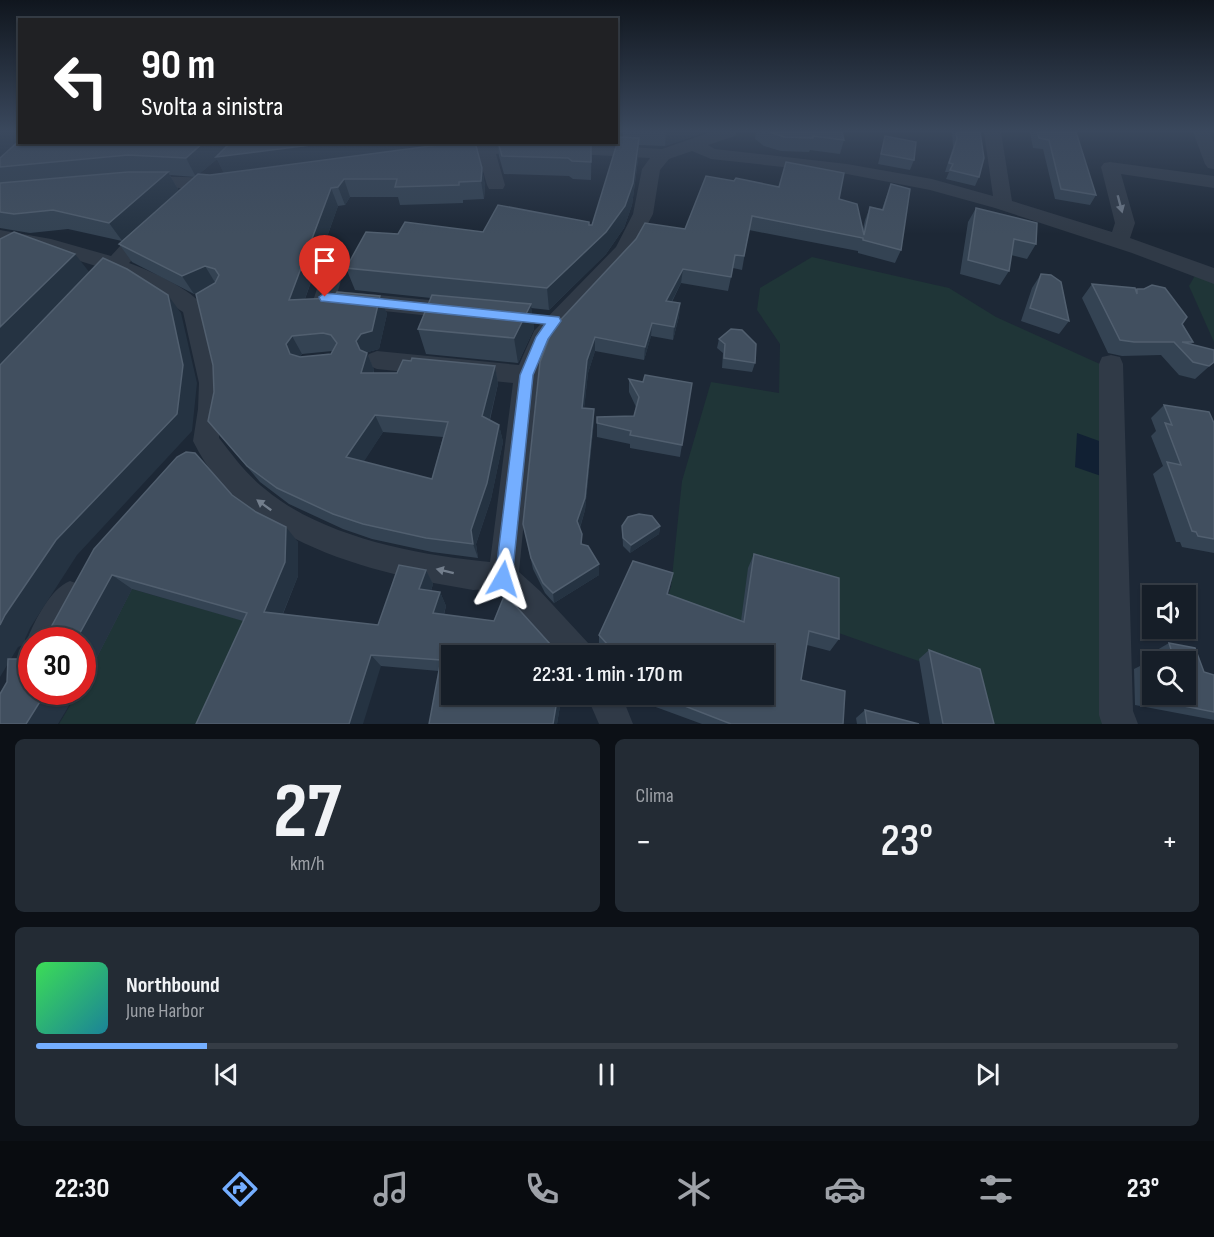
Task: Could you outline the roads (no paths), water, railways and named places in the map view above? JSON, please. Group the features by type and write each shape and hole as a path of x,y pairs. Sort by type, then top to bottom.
{"street":[{"path":"186,198 221,166"},
{"path":"490,166 496,185"},
{"path":"503,579 526,375 542,337 544,320 624,251 643,214 651,169 654,166"},
{"path":"818,166 922,183 1002,204 1188,265 1214,278"},
{"path":"998,166 1003,196 1002,204"},
{"path":"1118,242 1125,223 1110,167 1214,182"},
{"path":"129,184 172,181 202,184 243,182"},
{"path":"77,302 162,220"},
{"path":"0,237 27,241 114,264 201,303 217,370 211,409 197,449 258,501 285,520 314,535 464,575 503,579 530,602 567,645"},
{"path":"0,258 27,241"},
{"path":"339,252 325,297 479,313"},
{"path":"1162,258 1172,254 1197,257"},
{"path":"377,360 526,375"},
{"path":"1111,364 1116,715 1121,724"},
{"path":"51,627 83,575"},
{"path":"608,705 616,724"}],"water":[{"path":"1077,433 1102,442 1101,476 1075,467"}]}
